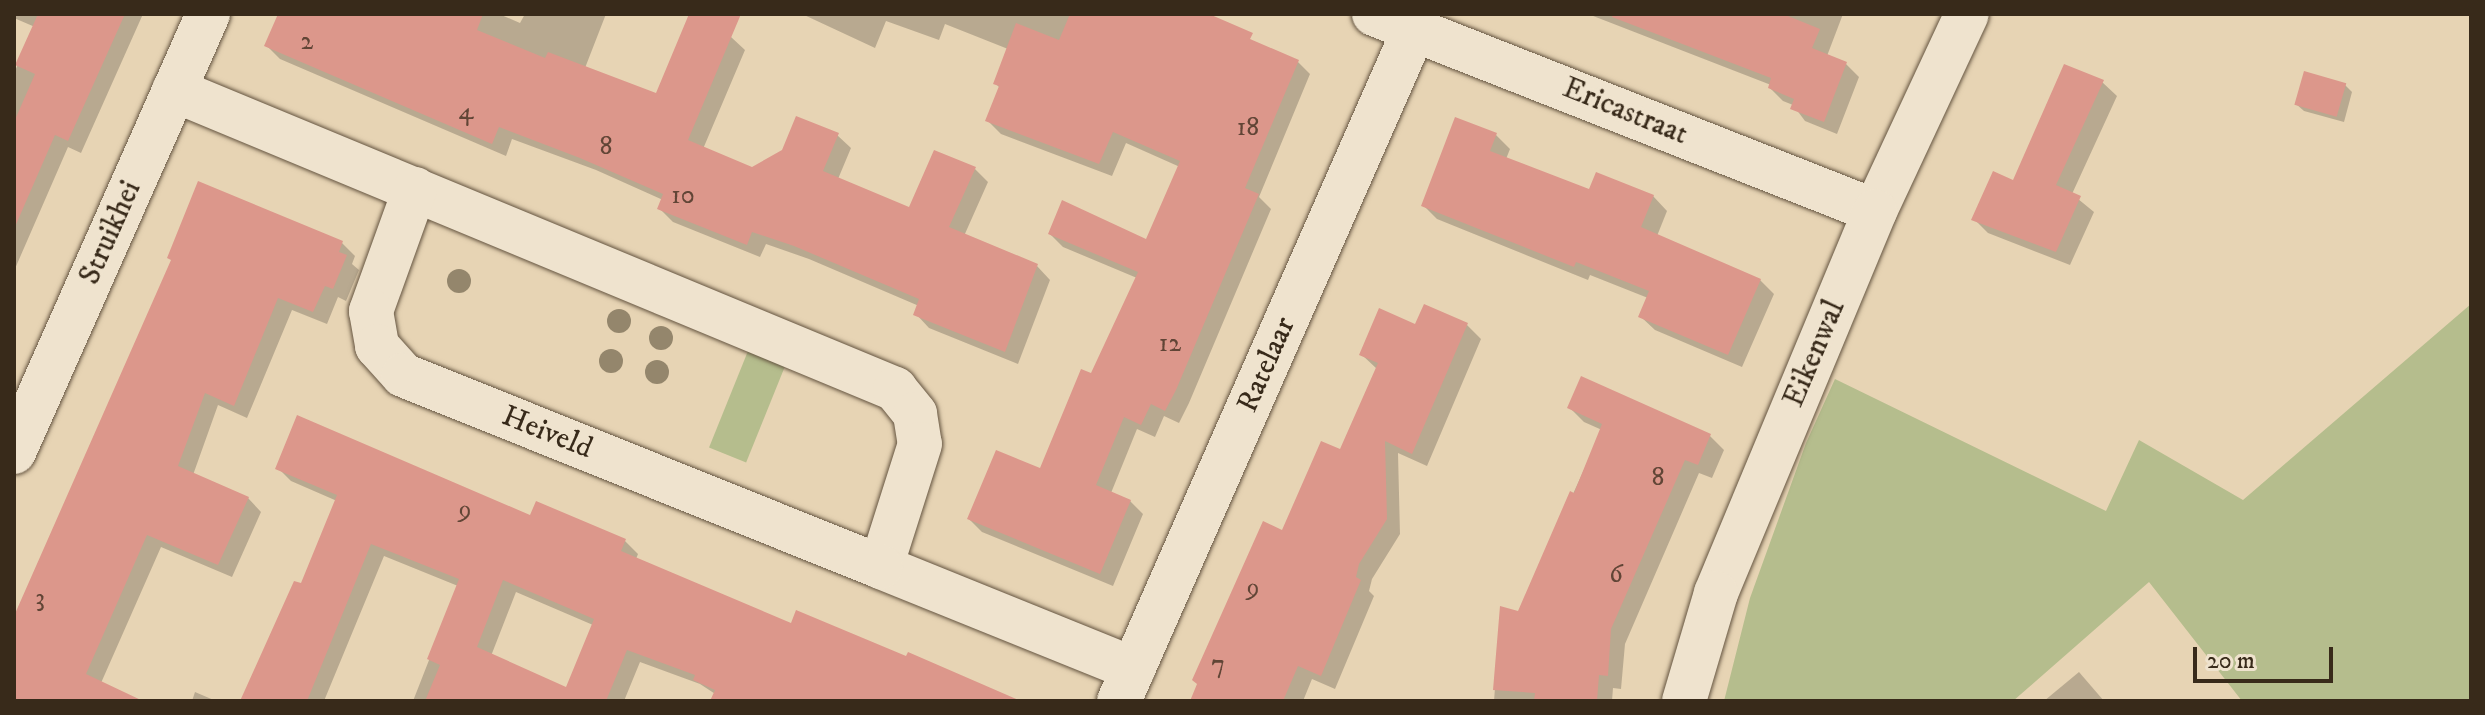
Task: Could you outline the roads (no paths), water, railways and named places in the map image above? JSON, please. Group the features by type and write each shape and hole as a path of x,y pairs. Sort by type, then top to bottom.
{"street":[{"name":"Struikhei","path":"14,452 208,14"},
{"name":"Ericastraat","path":"1374,14 1875,211"},
{"name":"Eikenwal","path":"1684,701 1716,593 1875,211 1967,14"},
{"name":"Ratelaar","path":"1126,685 1414,30"},
{"path":"174,90 895,389 915,414 920,444 881,567"},
{"name":"Heiveld","path":"415,189 371,311 377,346 403,375 881,567 1126,685"}]}
